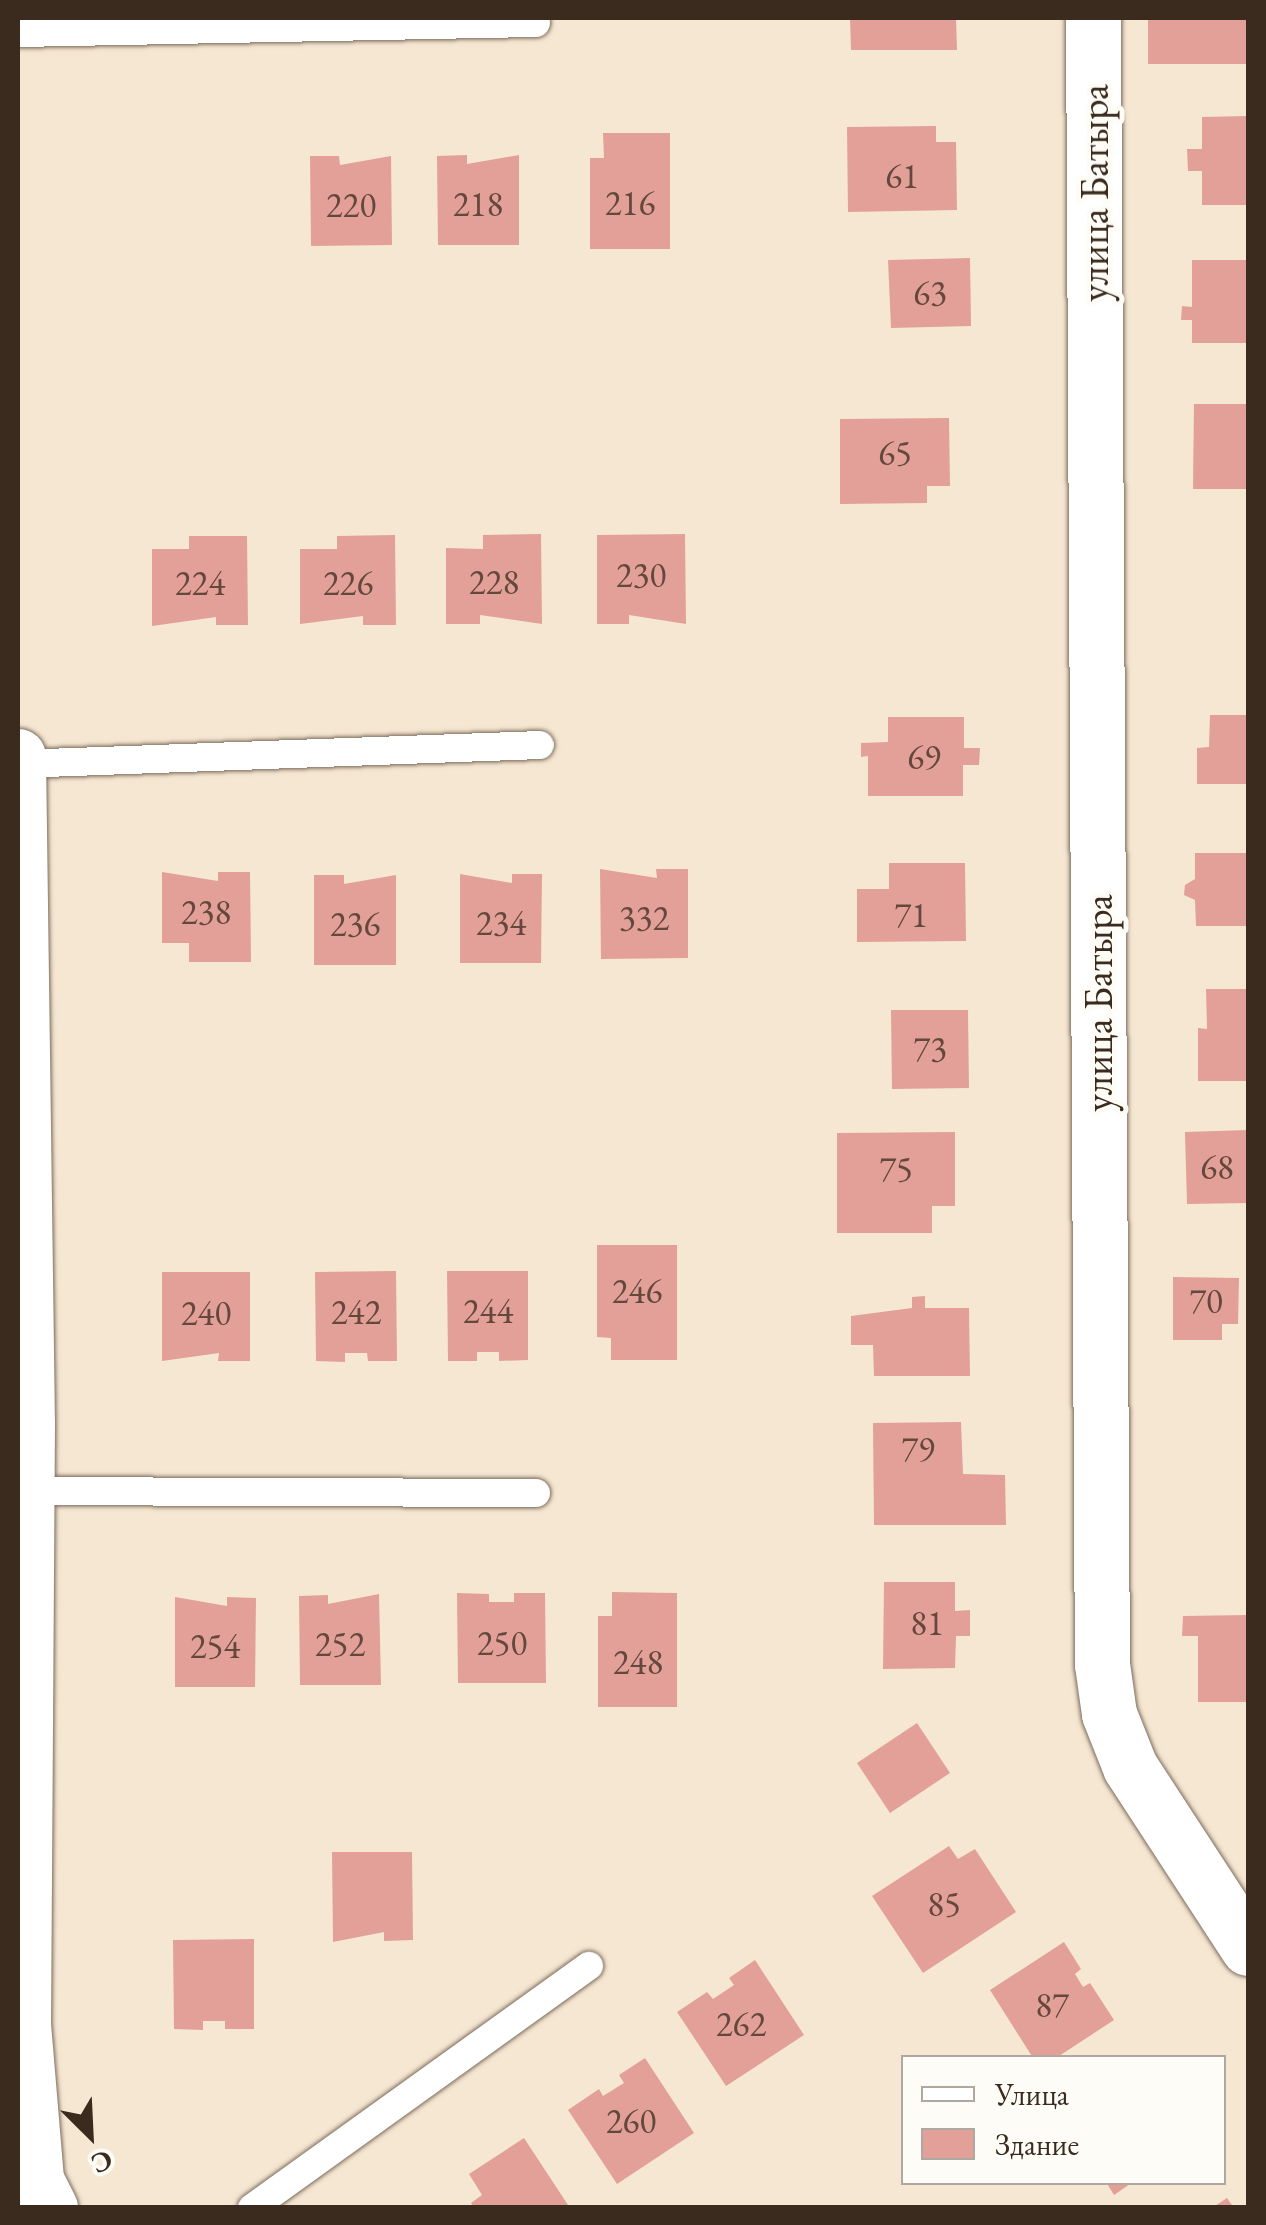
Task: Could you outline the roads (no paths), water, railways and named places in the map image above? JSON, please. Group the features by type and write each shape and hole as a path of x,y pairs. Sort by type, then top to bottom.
{"street":[{"name":"улица Батыра","path":"1093,18 1102,1664 1109,1714 1130,1767 1248,1948"},
{"path":"18,756 27,1491 23,2024 36,2180 50,2208"}],"lane":[{"path":"18,33 536,23"},
{"path":"18,764 540,745"},
{"path":"27,1491 536,1492"},
{"path":"252,2208 589,1966"}]}
